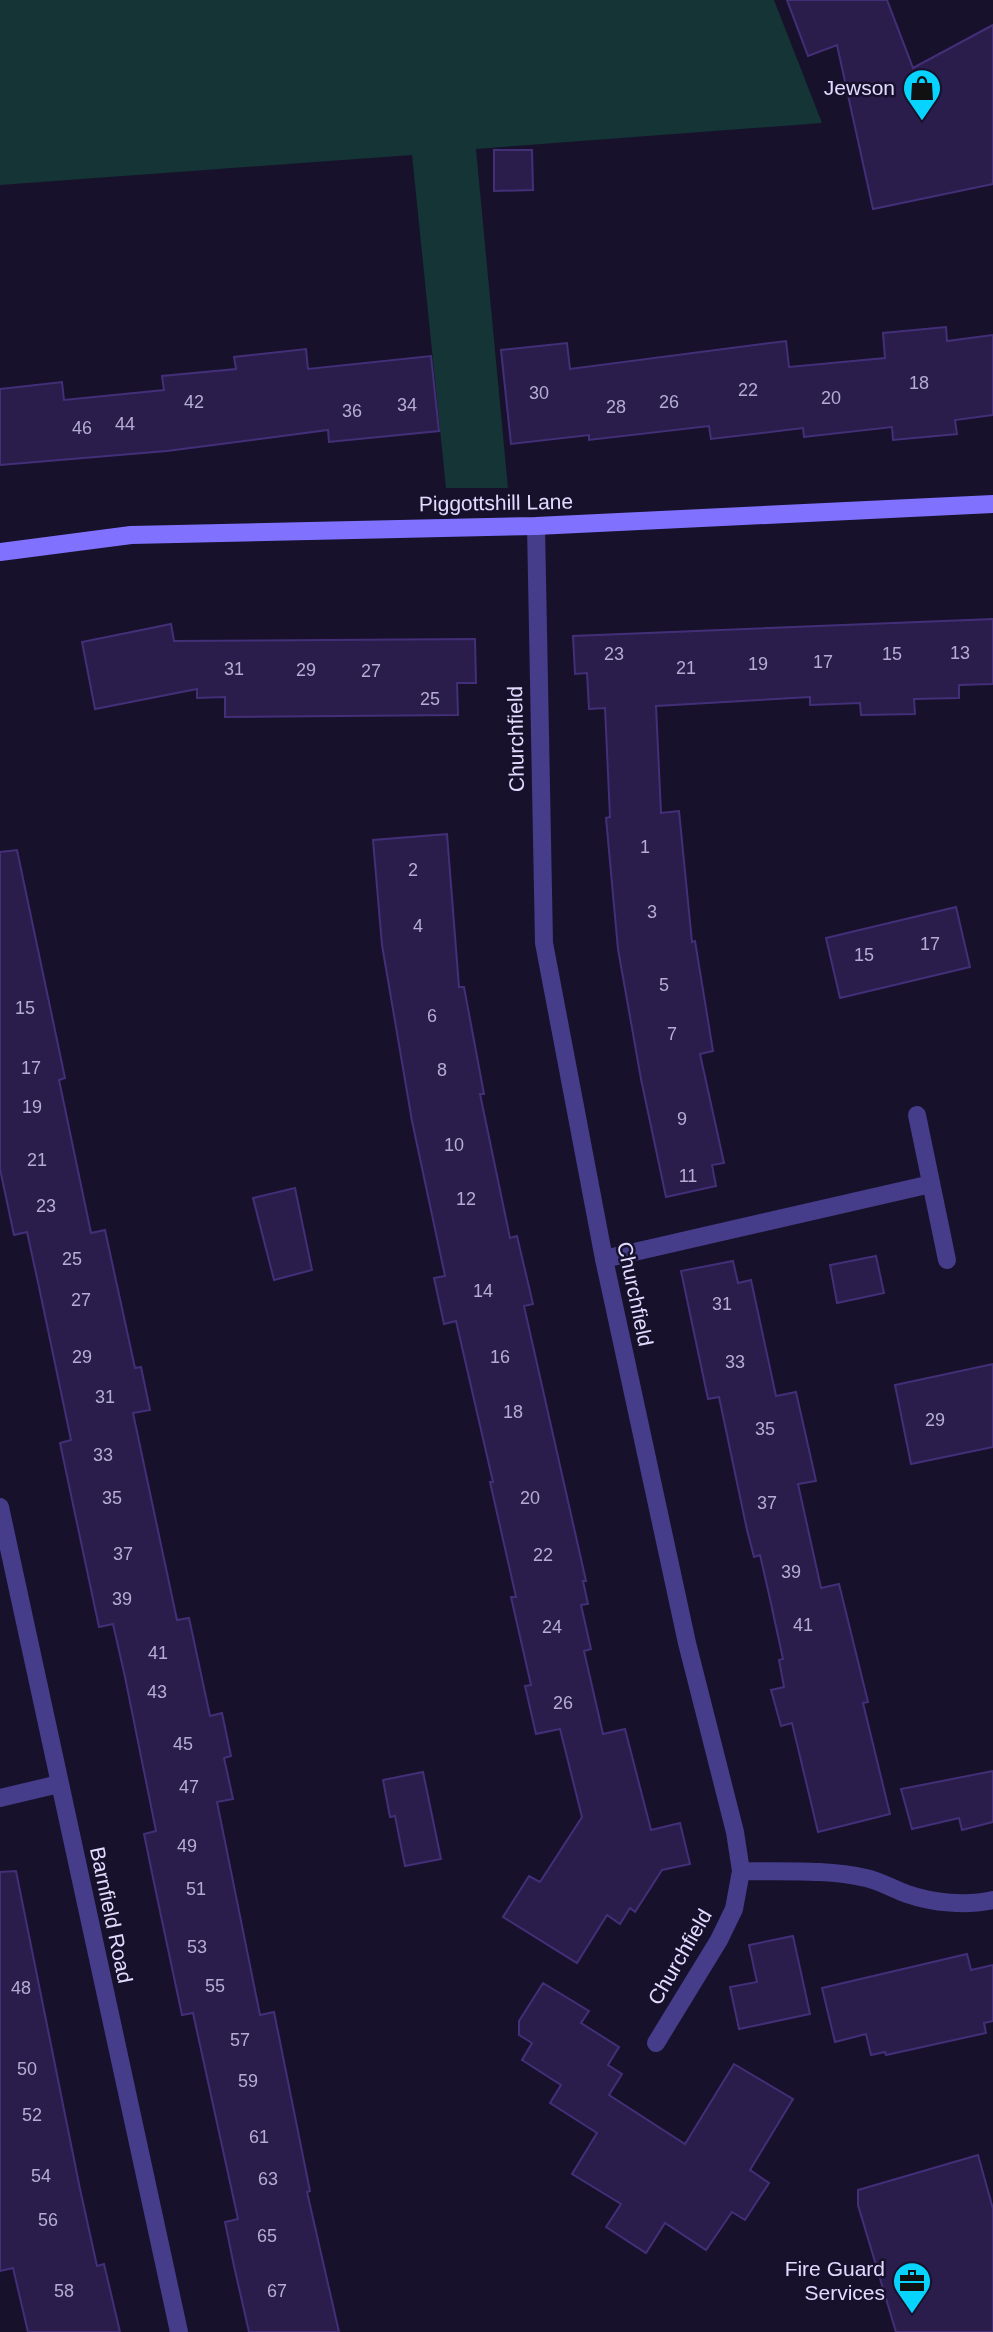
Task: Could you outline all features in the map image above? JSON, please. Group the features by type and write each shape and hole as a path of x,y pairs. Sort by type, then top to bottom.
{"street":[{"name":"Piggottshill Lane","path":"0,552 131,535 536,526 993,504"},
{"name":"Churchfield","path":"536,526 544,943 604,1259 687,1643 735,1832 741,1871 734,1909 719,1940 656,2043"},
{"path":"917,1115 947,1260"},
{"path":"604,1259 931,1184"},
{"name":"Barnfield Road","path":"0,1507 178,2332"},
{"path":"0,1798 60,1784"},
{"path":"741,1871 825,1873 867,1878 909,1895 941,1902 979,1903 993,1899"}],"green space":[{"path":"0,0 774,0 822,123 476,149 508,488 446,488 412,155 0,185"}],"building":[{"name":"Jewson","path":"787,0 887,0 913,68 993,25 993,184 873,209 837,45 808,56"},
{"path":"494,150 532,150 533,190 494,191"},
{"path":"946,327 947,341 993,335 993,415 955,420 957,434 893,440 892,427 804,437 803,428 711,439 709,426 589,440 589,435 511,444 501,350 567,343 570,369 786,341 789,367 885,358 883,333"},
{"path":"306,349 308,369 431,356 439,431 329,442 328,430 167,451 0,465 0,389 62,382 64,400 164,390 162,376 236,369 234,357"},
{"path":"993,619 993,684 959,685 959,698 914,699 915,714 861,715 860,703 810,705 810,697 656,706 661,813 679,811 692,942 695,941 713,1051 700,1054 724,1163 712,1165 716,1186 666,1197 641,1079 618,949 606,818 610,817 605,708 589,709 587,673 575,674 573,636"},
{"path":"171,624 174,641 475,639 476,683 457,683 458,715 225,717 225,697 197,698 197,689 95,709 82,642"},
{"path":"447,834 459,987 464,987 484,1094 480,1094 510,1238 517,1236 533,1304 524,1306 586,1581 583,1581 588,1604 581,1605 591,1649 584,1651 603,1734 625,1729 651,1830 680,1823 690,1864 662,1870 635,1912 630,1908 620,1924 607,1915 577,1963 503,1917 529,1876 540,1882 582,1817 560,1729 536,1734 525,1686 531,1685 511,1597 516,1597 490,1482 493,1482 456,1321 444,1324 434,1278 445,1276 412,1121 382,945 373,840"},
{"path":"17,850 65,1078 59,1080 91,1233 105,1230 135,1368 141,1367 150,1410 133,1413 177,1620 189,1618 210,1716 222,1713 231,1756 224,1758 233,1799 217,1802 260,2015 274,2012 310,2191 307,2192 339,2332 249,2332 234,2266 225,2222 238,2219 193,2013 182,2015 157,1897 144,1834 156,1831 125,1677 113,1624 99,1627 60,1443 71,1440 39,1287 27,1232 14,1235 0,1169 0,852"},
{"path":"956,907 970,967 840,998 826,938"},
{"path":"295,1188 312,1270 274,1280 253,1198"},
{"path":"876,1256 884,1293 837,1303 830,1265"},
{"path":"733,1261 738,1283 751,1280 776,1396 796,1392 816,1481 798,1484 821,1588 839,1584 868,1702 863,1703 890,1814 818,1832 792,1723 781,1726 771,1690 784,1687 779,1660 783,1659 760,1555 754,1557 747,1530 719,1397 708,1399 681,1271"},
{"path":"993,1364 993,1447 911,1464 895,1385"},
{"path":"993,1771 993,1822 962,1830 959,1818 912,1829 901,1789"},
{"path":"423,1772 441,1859 405,1866 395,1816 390,1817 383,1780"},
{"path":"16,1871 97,2266 104,2264 120,2332 28,2332 13,2268 0,2271 0,1872"},
{"path":"793,1936 810,2014 739,2029 730,1987 757,1982 749,1945"},
{"path":"967,1954 971,1970 993,1965 993,2021 984,2023 986,2033 886,2055 885,2052 871,2055 866,2034 835,2042 822,1988"},
{"path":"543,1983 589,2011 581,2023 619,2047 608,2065 622,2074 609,2095 685,2144 734,2064 793,2099 750,2170 769,2183 745,2220 732,2212 706,2250 665,2223 646,2253 606,2227 621,2204 572,2174 597,2133 550,2103 561,2085 522,2060 532,2043 519,2035 519,2021"},
{"path":"978,2155 993,2209 993,2332 896,2332 858,2205 858,2190"}],"place":[{"name":"Jewson","path":"922,122"},
{"name":"Fire Guard Services","path":"912,2315"}]}
